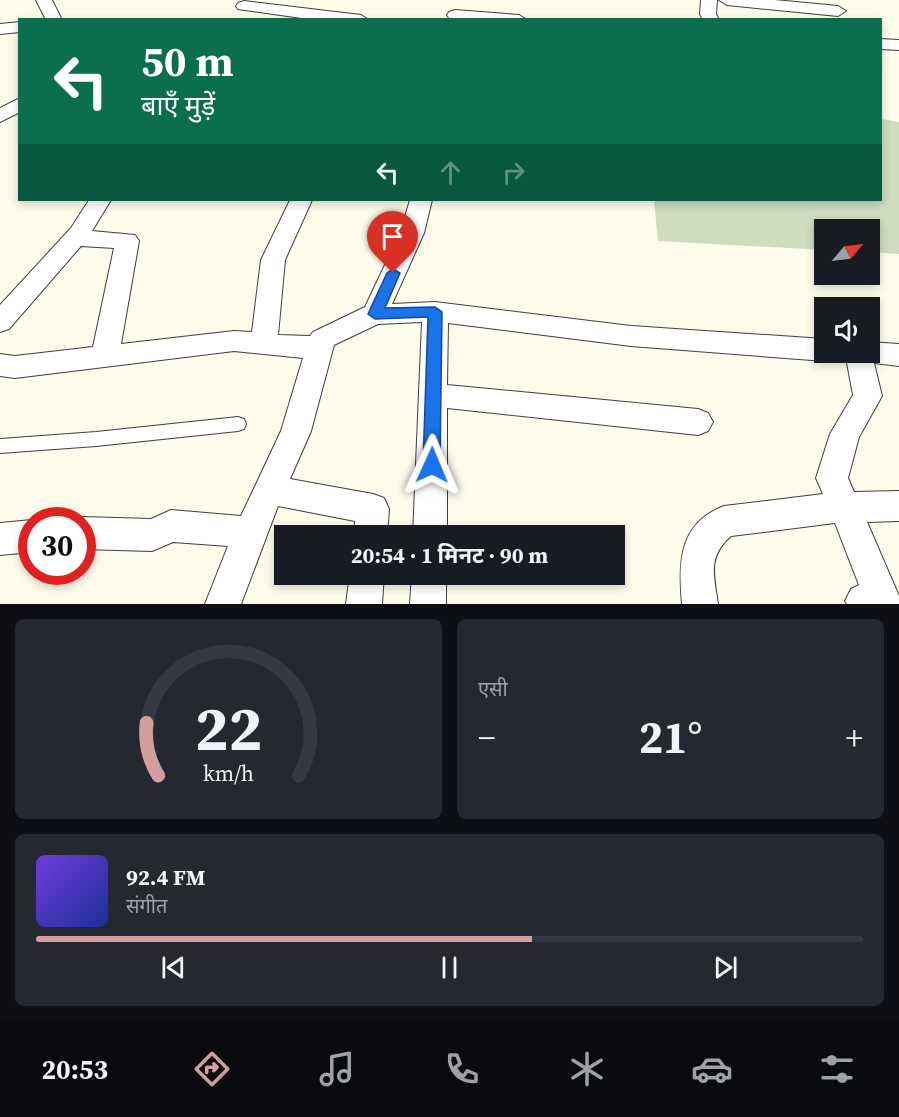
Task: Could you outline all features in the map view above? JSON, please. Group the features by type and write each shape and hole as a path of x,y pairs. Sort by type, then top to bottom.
{"street":[{"path":"44,0 53,18"},
{"path":"231,18 247,3 343,18 351,0"},
{"path":"709,0 710,18"},
{"path":"727,0 838,10"},
{"path":"457,12 504,18"},
{"path":"0,29 18,27"},
{"path":"882,44 899,45"},
{"path":"0,116 18,105"},
{"path":"0,322 76,238 99,201"},
{"path":"264,344 273,260 301,201"},
{"path":"375,314 412,233 421,201"},
{"path":"76,238 127,241 105,356"},
{"path":"430,525 435,312"},
{"path":"223,604 250,532 296,431 322,339 375,314 435,312 631,336 814,349"},
{"path":"0,365 15,366 234,340 319,347"},
{"path":"880,353 899,355"},
{"path":"860,363 868,396 845,434 832,478 882,600 863,601 865,604"},
{"path":"433,395 698,422"},
{"path":"269,490 373,509 371,525"},
{"path":"700,604 696,569 705,537 724,521 843,507 899,506"},
{"path":"96,533 152,535 171,526 250,532"},
{"path":"0,539 18,537"},
{"path":"364,604 366,585"},
{"path":"428,604 429,585"}],"lane":[{"path":"0,446 96,439 238,424"}],"green space":[{"path":"882,119 899,122 899,254 880,253 880,219 814,219 814,249 658,241 654,201 882,201"}],"route":[{"path":"393,273 375,314 435,312 432,465"}]}
